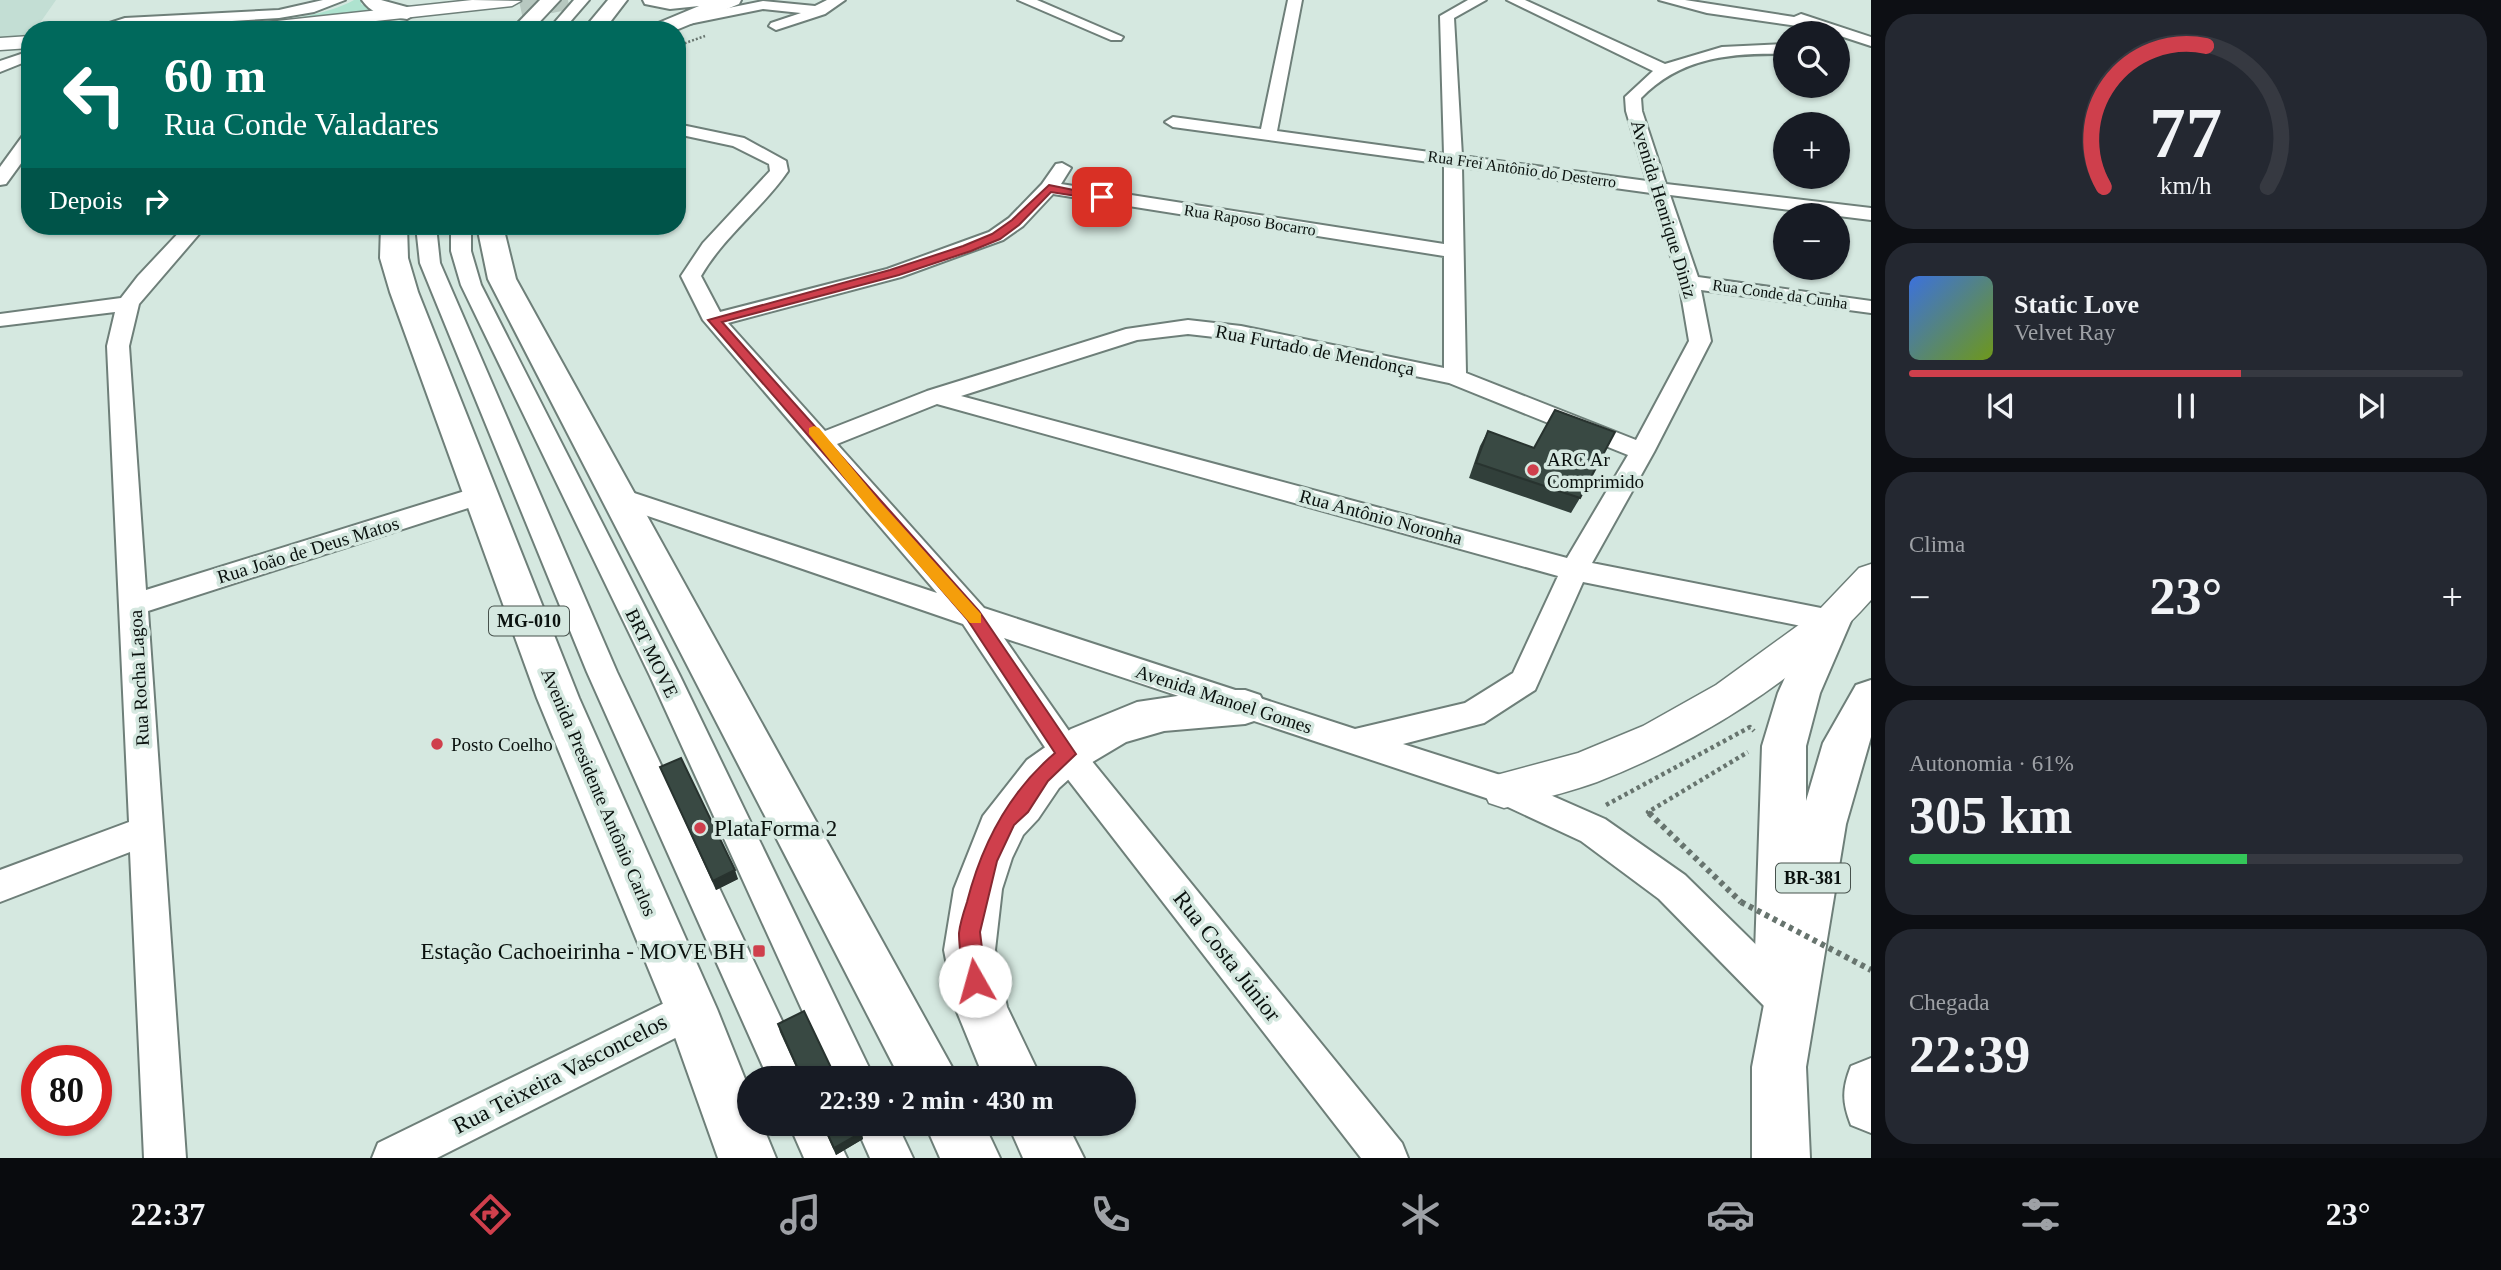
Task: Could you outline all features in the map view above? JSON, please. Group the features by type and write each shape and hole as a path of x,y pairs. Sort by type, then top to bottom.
{"highway":[{"path":"371,0 377,8 407,13"},
{"path":"518,14 551,0"},
{"path":"600,21 618,0"},
{"path":"652,0 684,3 708,0"},
{"path":"681,21 732,0"},
{"name":"Avenida Presidente Antônio Carlos","path":"394,235 394,258 404,292 558,698 691,1009 747,1158"},
{"path":"491,235 502,279 924,1066"},
{"path":"1779,1067 1784,746 1799,693 1831,621"},
{"name":"BR-381","path":"1781,1158 1779,1067 1823,824 1845,743 1871,697"},
{"path":"1008,1066 977,996 970,932 987,861 997,838 1042,775 1066,754 1146,716 1203,707 1245,707"},
{"path":"1871,1086 1871,1105"},
{"path":"959,1136 971,1158"},
{"path":"1043,1136 1055,1158"}],"main road":[{"path":"329,21 407,13 518,14"},
{"path":"441,21 518,14"},
{"path":"0,44 21,48"},
{"path":"0,56 21,52"},
{"path":"1504,790 1584,769 1657,738 1730,696 1831,621 1871,577"}],"street":[{"path":"174,18 185,0"},
{"path":"141,21 288,13 338,0"},
{"path":"563,21 582,0"},
{"path":"579,21 597,0"},
{"path":"776,26 820,11 838,0"},
{"path":"1024,0 1116,37"},
{"path":"1268,134 1296,0"},
{"path":"1455,377 1453,159 1447,16 1479,0"},
{"path":"1514,0 1662,69"},
{"path":"1666,0 1790,21"},
{"path":"1759,0 1809,21"},
{"path":"684,21 763,5 820,11"},
{"path":"1850,35 1871,42"},
{"name":"Avenida Henrique Diniz","path":"1355,742 1473,714 1524,681 1574,570 1642,452 1700,341 1689,282 1634,111 1633,97 1662,69 1707,54 1773,50"},
{"path":"0,67 21,55"},
{"name":"Rua Frei Antônio do Desterro","path":"1173,122 1871,214"},
{"name":"Rua Costa Júnior","path":"686,131 738,142 777,161 779,171 769,185 709,246 691,276 714,320 973,615 1066,754 1387,1158"},
{"path":"0,149 21,141"},
{"path":"0,180 21,151"},
{"path":"714,320 894,273 996,236 1016,222 1049,188 1062,168"},
{"name":"Rua Raposo Bocarro","path":"1049,188 1452,251"},
{"name":"Rua Rocha Lagoa","path":"166,1158 118,345 128,304 145,280 188,235"},
{"path":"427,235 430,263 604,677 783,1066"},
{"name":"BRT MOVE","path":"461,235 461,251 471,285 665,676 848,1066"},
{"name":"Rua Conde da Cunha","path":"1689,282 1871,307"},
{"path":"471,285 520,313"},
{"path":"0,320 128,304"},
{"name":"Rua Furtado de Mendonça","path":"823,441 935,396 1134,334 1188,327 1241,333 1455,377 1642,452"},
{"name":"Rua Antônio Noronha","path":"935,396 1574,570 1831,621"},
{"name":"Rua João de Deus Matos","path":"135,604 481,495"},
{"name":"Avenida Manoel Gomes","path":"616,496 1245,707 1504,790 1593,830 1672,887 1780,995"},
{"path":"0,886 148,830"},
{"name":"Rua Teixeira Vasconcelos","path":"393,1158 691,1009"},
{"path":"816,1136 826,1158"},
{"path":"882,1136 892,1158"}],"path":[{"path":"686,43 716,32"},
{"path":"1574,822 1749,727 1758,734"},
{"path":"1754,749 1647,812 1741,902 1871,970"}],"shaded area":[{"path":"0,0 56,0 41,21 21,21 21,37 0,37"}],"green space":[{"path":"354,0 362,0 361,4 379,12 271,21 302,17"}],"building":[{"name":"ARC Ar Comprimido","path":"1555,410 1615,432 1580,498 1476,463 1488,431 1534,448"},
{"name":"PlataForma 2","path":"681,758 735,870 713,881 660,767"},
{"path":"804,1011 830,1066 797,1066 778,1024"},
{"path":"828,1136 855,1136 834,1148"}],"tunnel":[{"path":"521,10 568,0"}],"slow traffic":[{"path":"814,431 875,506 976,618"}],"place":[{"name":"ARC Ar Comprimido","path":"1533,470"},
{"name":"Posto Coelho","path":"437,744"},
{"name":"PlataForma 2","path":"700,828"},
{"name":"Estação Cachoeirinha - MOVE BH","path":"759,951"}],"route":[{"path":"975,981 970,932 987,861 1007,819 1021,806 1042,775 1066,754 973,615 714,320 894,273 967,248 996,236 1016,222 1049,188 1102,197"}]}
